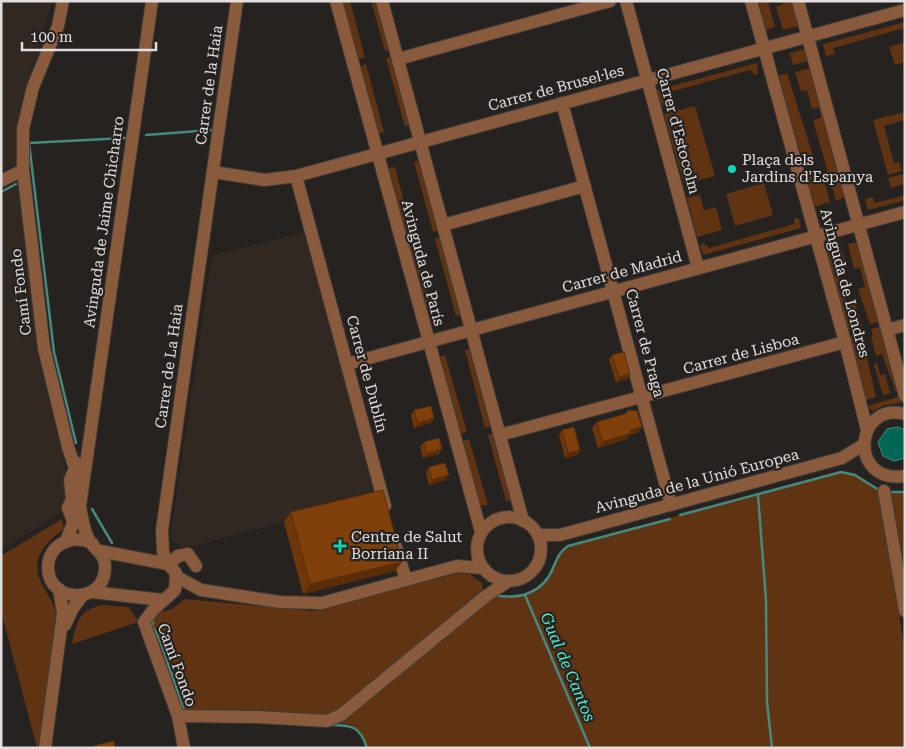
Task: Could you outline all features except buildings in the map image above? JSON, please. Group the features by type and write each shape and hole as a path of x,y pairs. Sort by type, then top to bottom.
{"street":[{"name":"Camí Fondo","path":"63,1 58,26 33,87 23,129 23,170 44,348 68,447 76,465 82,491"},
{"name":"Avinguda de Jaime Chicharro","path":"69,508 82,491 152,1"},
{"name":"Carrer de la Haia","path":"213,172 236,1"},
{"name":"Avinguda de París","path":"336,1 481,532"},
{"name":"Avinguda de París","path":"382,1 523,520"},
{"path":"398,59 610,1"},
{"name":"Carrer d'Estocolm","path":"626,1 698,268"},
{"name":"Avinguda de Londres","path":"751,1 845,342 867,430"},
{"name":"Avinguda de Londres","path":"798,1 905,396"},
{"name":"Carrer de Brusel·les","path":"213,172 265,180 296,176 905,10"},
{"name":"Carrer de Praga","path":"562,103 671,505"},
{"path":"1,181 23,170"},
{"name":"Carrer de La Haia","path":"168,564 163,552 162,530 213,172"},
{"name":"Carrer de Dublín","path":"296,176 388,515"},
{"path":"442,224 585,186"},
{"name":"Carrer de Madrid","path":"347,364 905,212"},
{"path":"887,330 905,325"},
{"name":"Carrer de Lisboa","path":"500,435 845,342"},
{"path":"901,476 882,474 870,464 864,445 867,430 872,423 886,414 905,414"},
{"name":"Avinguda de la Unió Europea","path":"538,535 560,535 842,458 864,445"},
{"path":"66,541 74,524 69,508 72,499 70,480 76,465 88,447"},
{"name":"Avinguda de la Unió Europea","path":"842,458 870,464"},
{"path":"882,474 905,611"},
{"path":"884,491 901,476"},
{"path":"62,632 73,608 104,576 105,563 83,523 69,508"},
{"path":"178,716 258,717 327,721 341,715 435,640 486,596 507,582 526,577 533,571 541,553 538,535 523,520 514,518 496,520 481,532 477,541 476,552 487,572 486,596"},
{"path":"393,533 406,580"},
{"name":"Avinguda de la Unió Europea","path":"541,553 560,535"},
{"path":"201,590 167,598 87,594 70,595 59,590 50,579 49,560 55,548 66,541 79,539 96,547 168,564 177,577 201,590 280,602 322,603 457,566 476,552"},
{"path":"168,564 178,556 188,554 196,566"},
{"path":"457,566 487,572 507,582"},
{"path":"167,598 175,590 177,577"},
{"path":"45,748 62,632 63,613 59,590"},
{"name":"Camí Fondo","path":"167,598 144,622 178,716 184,748"}],"shaded area":[{"path":"1,1 52,1 38,53 31,69 19,121 16,165 1,172"},
{"path":"342,1 350,1 365,58 357,59"},
{"path":"371,1 377,1 390,50 385,51"},
{"path":"758,1 768,2 775,27 766,30"},
{"path":"783,1 792,1 799,26 783,30 776,7 783,4"},
{"path":"905,22 905,28 833,48 835,54 826,56 823,44"},
{"path":"905,42 905,62 895,65 889,47"},
{"path":"805,49 809,61 793,65 790,53"},
{"path":"393,56 411,125 405,127 386,58"},
{"path":"757,63 758,74 755,75 750,70 666,93 667,105 661,105 657,90"},
{"path":"366,64 384,132 378,134 361,66"},
{"path":"811,68 846,197 836,201 813,120 821,118 819,108 812,109 807,90 801,91 795,72"},
{"path":"787,73 813,156 802,159 778,76"},
{"path":"695,106 715,176 684,184 664,114"},
{"path":"905,112 905,120 884,126 894,163 899,162 902,171 888,175 873,120"},
{"path":"420,160 439,230 433,232 414,162"},
{"path":"395,167 413,238 407,239 388,168"},
{"path":"821,169 830,202 814,207 806,173"},
{"path":"902,174 905,175 905,184 891,188 888,178"},
{"path":"764,183 773,215 735,226 726,194"},
{"path":"15,187 20,189 39,356 66,470 64,511 1,550 1,194"},
{"path":"700,195 704,210 716,207 722,230 697,237 687,198"},
{"path":"905,195 905,200 868,210 865,199 873,197 875,203"},
{"path":"797,218 801,228 703,255 700,245 703,243 709,248 794,224 794,219"},
{"path":"304,232 377,500 183,549 170,538 212,255"},
{"path":"441,237 461,315 456,316 435,239"},
{"path":"857,242 878,322 870,324 858,289 865,287 860,268 854,269 848,244"},
{"path":"840,244 847,267 838,270 846,301 854,299 862,326 847,330 827,248"},
{"path":"415,245 437,325 431,327 409,247"},
{"path":"880,327 898,392 896,392 882,354 876,356 871,329"},
{"path":"857,334 859,341 863,340 876,397 866,400 849,336"},
{"path":"471,349 493,426 485,428 465,350"},
{"path":"445,355 467,432 460,434 439,357"},
{"path":"877,363 880,375 885,374 890,393 883,395 874,364"},
{"path":"898,397 901,399 900,403 885,405 873,411 867,406"},
{"path":"898,427 905,430 905,458 894,461 883,456 878,442 887,429"},
{"path":"494,433 511,500 506,501 488,435"},
{"path":"469,439 488,505 480,506 462,441"},
{"path":"840,472 855,474 880,491 905,653 905,748 368,748 358,730 344,723 338,723 495,595 520,595 528,593 541,585 560,553 569,545"},
{"path":"889,491 905,491 905,588"},
{"path":"62,519 64,529 42,550 37,564 40,580 52,603 57,618 40,748 37,748 1,611 1,556"},
{"path":"466,571 483,584 482,592 330,717 183,712 159,643 149,625 158,613 172,609 185,599 313,611"},
{"path":"103,605 129,607 138,622 72,644 75,629 80,618 88,610"}],"waterway":[{"path":"146,135 212,130"},
{"path":"76,443 54,352 29,143 125,138"},
{"path":"1,192 16,184"},
{"path":"680,515 841,472 855,475 879,490"},
{"path":"890,492 905,492"},
{"path":"758,495 766,600 767,702 772,748"},
{"path":"92,509 112,543"},
{"path":"495,595 521,595 537,589 549,577 562,551 568,546 670,519"},
{"name":"Gual de Cantos","path":"525,595 590,748"},
{"path":"153,621 152,625 161,643 184,711"},
{"path":"330,725 354,728 361,735 367,748"}],"place":[{"name":"Plaça dels Jardins d'Espanya","path":"732,169"},
{"name":"Centre de Salut Borriana II","path":"340,546"}]}
